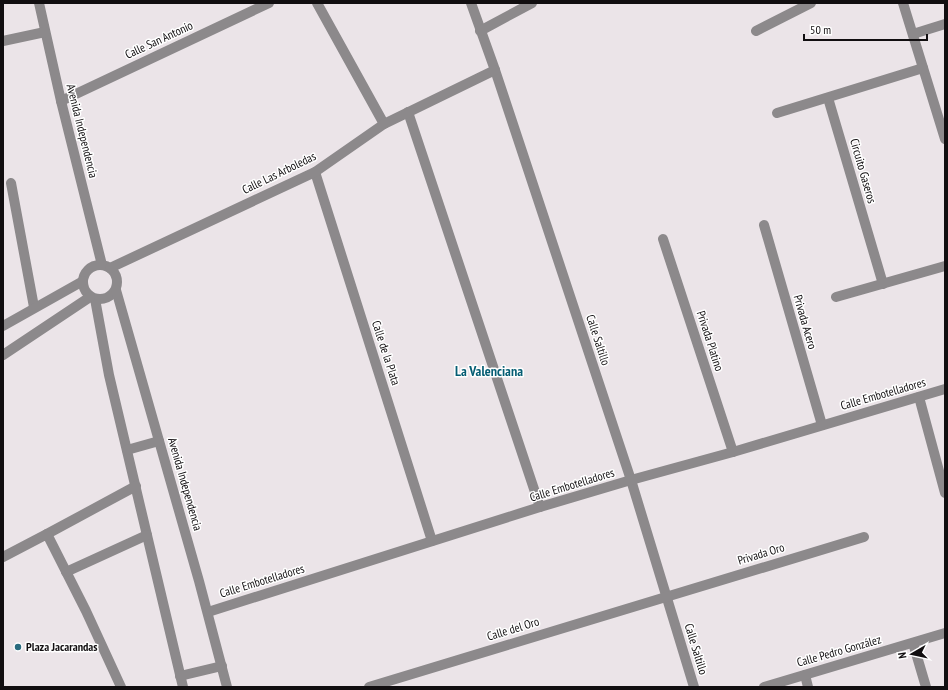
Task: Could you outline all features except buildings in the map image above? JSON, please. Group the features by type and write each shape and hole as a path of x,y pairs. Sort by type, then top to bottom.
{"street":[{"name":"Avenida Independencia","path":"39,3 61,101 106,266"},
{"name":"Calle San Antonio","path":"61,101 269,3"},
{"path":"317,3 384,124"},
{"name":"Calle Saltillo","path":"471,3 495,70 631,480 694,687"},
{"path":"480,30 532,3"},
{"path":"756,30 811,3"},
{"path":"903,3 945,139"},
{"path":"913,34 945,24"},
{"path":"3,41 45,32"},
{"path":"777,113 923,68"},
{"name":"Calle Las Arboledas","path":"106,266 315,172 384,124 495,70"},
{"name":"Circuito Gaseros","path":"828,98 883,284"},
{"path":"408,112 540,507"},
{"name":"Calle de la Plata","path":"315,172 432,542"},
{"path":"11,183 34,307"},
{"name":"Privada Acero","path":"764,225 822,425"},
{"name":"Privada Platino","path":"663,239 733,452"},
{"path":"3,355 93,298 103,300 111,296 116,290 118,282 116,274 106,266 95,266 84,274 83,287 93,298 109,375 183,687"},
{"path":"836,297 945,266"},
{"path":"3,326 34,307 83,281"},
{"name":"Avenida Independencia","path":"116,290 208,612 227,687"},
{"name":"Calle Embotelladores","path":"208,612 540,507 945,389"},
{"path":"919,397 945,493"},
{"path":"127,450 159,441"},
{"path":"3,557 136,486"},
{"path":"47,534 86,611 121,687"},
{"path":"66,572 147,535"},
{"name":"Privada Oro","path":"666,596 864,537"},
{"name":"Calle del Oro","path":"369,687 666,596"},
{"name":"Calle Pedro González","path":"764,687 945,633"},
{"path":"913,643 926,687"},
{"path":"180,676 222,666"},
{"path":"805,675 808,687"}],"place":[{"name":"Plaza Jacarandas","path":"18,647"}],"district":[{"name":"La Valenciana","path":"489,371"}]}
